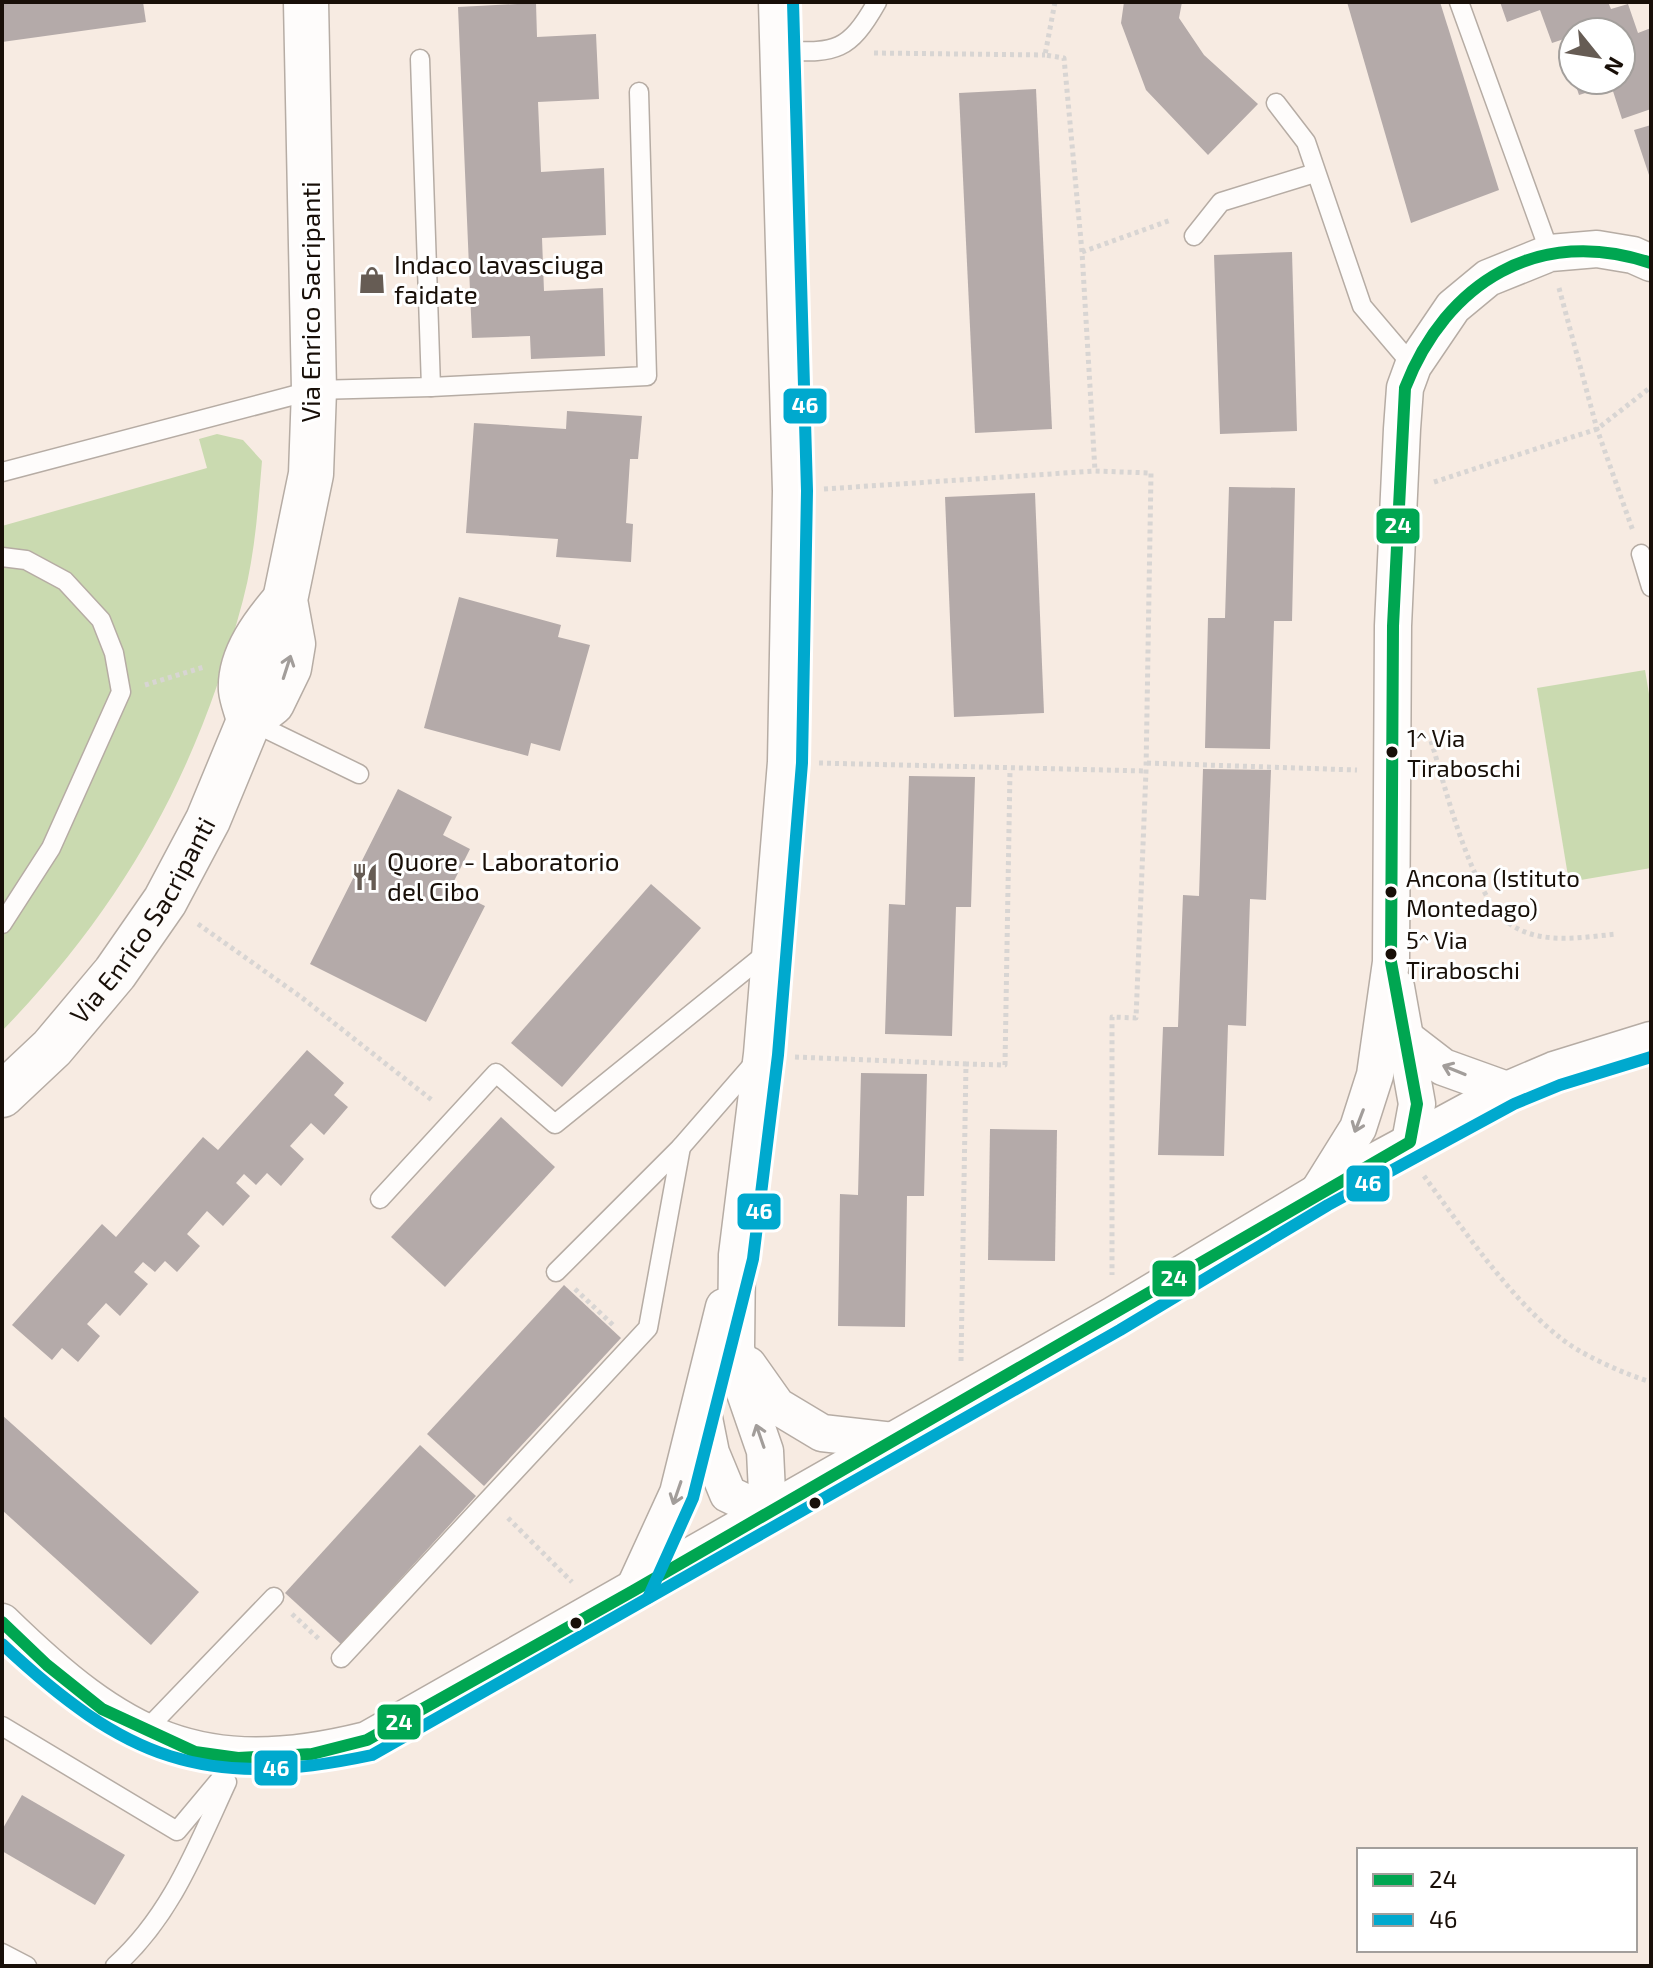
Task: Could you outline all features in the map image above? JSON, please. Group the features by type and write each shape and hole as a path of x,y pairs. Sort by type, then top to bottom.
{"street":[{"name":"Via Enrico Sacripanti","path":"2,1095 52,1048 115,973 165,901 208,820 249,721 272,703 289,668 293,644 285,600 311,474 314,390 306,2"},
{"path":"768,1513 765,1451 745,1393 736,1348 737,1255 762,1054 786,762 791,491 777,2"},
{"path":"1320,1191 1358,1128 1375,1075 1391,962 1393,626 1405,388 1413,366 1453,307 1488,278 1550,253 1597,249 1633,255 1651,263"},
{"name":"Via Enrico Sacripanti","path":"249,721 241,688 250,654 259,629 285,600"},
{"path":"1391,962 1408,1040 1417,1104 1410,1142"},
{"path":"1408,1040 1443,1067 1507,1090"},
{"path":"2,1622 47,1665 102,1709 195,1752 238,1758 312,1754 367,1740 1112,1316 1320,1191 1507,1090 1569,1065 1651,1040"},
{"path":"1375,1075 1410,1142"},
{"path":"633,1591 678,1493 737,1255"},
{"path":"736,1348 777,1406 822,1433 893,1441"},
{"path":"700,1397 711,1453 728,1494 768,1513"}],"lane":[{"path":"778,51 831,52 862,29 877,2"},
{"path":"1459,2 1550,253"},
{"path":"420,59 431,387"},
{"path":"2,472 314,390 647,376 639,92"},
{"path":"1276,103 1306,142 1362,306 1413,366"},
{"path":"1194,236 1221,202 1315,173"},
{"path":"1641,554 1651,587"},
{"path":"2,557 26,560 65,581 101,620 114,653 121,692 51,848 2,924"},
{"path":"249,721 359,774"},
{"path":"380,1199 496,1073 555,1124 770,951"},
{"path":"556,1272 681,1147 762,1054"},
{"path":"341,1658 648,1328 681,1147"},
{"path":"145,1731 274,1597"},
{"path":"2,1726 177,1831 238,1758"},
{"path":"115,1966 142,1942 176,1892 238,1758"},
{"path":"2,1953 27,1966"}],"path":[{"path":"1045,55 1055,2"},
{"path":"831,52 1045,55 1064,58 1082,252 1095,471"},
{"path":"1082,252 1221,202"},
{"path":"1550,253 1597,429 1641,554"},
{"path":"1399,493 1597,429 1651,387"},
{"path":"791,491 1095,471 1151,473 1147,763 1136,1018 1112,1017 1112,1316"},
{"path":"121,692 250,654"},
{"path":"1427,731 1471,865 1486,895 1513,926 1551,939 1617,934"},
{"path":"786,762 1146,771"},
{"path":"1147,763 1394,771"},
{"path":"762,1054 1005,1065 1010,770"},
{"path":"165,901 301,997 456,1119"},
{"path":"961,1402 966,1064"},
{"path":"1410,1142 1424,1176 1442,1201 1517,1293 1558,1337 1634,1377 1651,1382"},
{"path":"556,1272 635,1345"},
{"path":"487,1498 599,1609"},
{"path":"274,1597 341,1658"}],"green space":[{"path":"217,434 243,440 262,461 256,531 247,583 225,662 204,721 180,778 121,883 86,934 2,1031 2,526 207,468 199,439"},
{"path":"1645,670 1651,706 1651,868 1569,882 1537,688"}],"building":[{"path":"2,2 143,2 146,22 2,42"},
{"path":"1124,2 1182,2 1179,18 1204,55 1258,104 1208,155 1146,90 1121,23"},
{"path":"1347,2 1440,2 1499,190 1411,223"},
{"path":"1500,2 1608,2 1611,9 1628,4 1632,16 1557,16 1557,41 1552,43 1540,10 1507,22"},
{"path":"536,3 537,37 596,34 599,99 538,102 541,172 604,168 606,235 542,238 544,291 603,288 605,356 531,359 530,336 472,338 458,7"},
{"path":"1651,28 1651,109 1622,119 1615,96 1637,96 1637,30 1638,33"},
{"path":"1036,89 1052,429 975,433 959,93"},
{"path":"1651,125 1651,174 1649,175 1634,130"},
{"path":"1292,252 1297,431 1220,434 1214,255"},
{"path":"567,411 642,416 638,459 630,459 626,523 633,524 631,562 556,557 558,539 466,533 474,423 566,429"},
{"path":"1229,487 1295,488 1292,621 1274,621 1270,749 1205,748 1208,618 1225,618"},
{"path":"1035,493 1044,713 954,717 945,497"},
{"path":"459,597 561,625 558,637 590,645 560,751 531,743 528,756 424,728"},
{"path":"1203,769 1271,770 1266,900 1250,899 1246,1026 1228,1025 1224,1156 1158,1155 1163,1027 1178,1027 1183,895 1199,896"},
{"path":"909,776 975,777 971,907 956,907 952,1036 885,1034 889,904 905,905"},
{"path":"398,789 452,817 443,835 470,849 450,889 485,906 426,1022 310,964"},
{"path":"651,884 701,928 562,1087 511,1043"},
{"path":"307,1050 344,1083 334,1095 348,1107 324,1135 311,1123 290,1146 304,1159 281,1186 267,1173 256,1185 244,1174 236,1183 250,1196 223,1226 207,1211 187,1234 200,1246 177,1272 165,1261 155,1272 143,1262 134,1272 148,1284 120,1316 106,1303 87,1324 100,1336 78,1362 62,1348 52,1360 12,1325 102,1224 116,1237 203,1137 218,1150"},
{"path":"861,1073 927,1074 924,1196 907,1196 905,1327 838,1326 840,1194 858,1195"},
{"path":"501,1117 555,1167 445,1287 391,1237"},
{"path":"990,1129 1057,1130 1055,1261 988,1260"},
{"path":"564,1285 621,1338 484,1486 427,1434"},
{"path":"2,1415 199,1592 151,1645 2,1510"},
{"path":"420,1445 476,1496 341,1644 285,1593"},
{"path":"22,1795 125,1855 95,1905 2,1851 2,1830"}],"transit line":[{"name":"46","path":"648,1598 693,1498 753,1259 778,1055 802,763 807,491 793,2"},
{"name":"24","path":"2,1622 47,1665 102,1709 195,1752 238,1758 312,1754 367,1740 633,1591 1410,1142 1417,1104 1391,962 1393,626 1405,388 1423,351 1445,318 1471,292 1501,272 1535,258 1571,252 1610,253 1651,263"},
{"name":"46","path":"2,1644 88,1715 129,1739 170,1756 214,1766 261,1769 313,1765 372,1755 1120,1330 1328,1205 1514,1104 1560,1085 1651,1057"}],"place":[{"name":"Indaco lavasciuga faidate","path":"372,280"},
{"name":"1^ Via Tiraboschi","path":"1392,752"},
{"name":"Quore - Laboratorio del Cibo","path":"365,877"},
{"name":"Ancona (Istituto Montedago)","path":"1391,892"},
{"name":"5^ Via Tiraboschi","path":"1391,954"}]}
